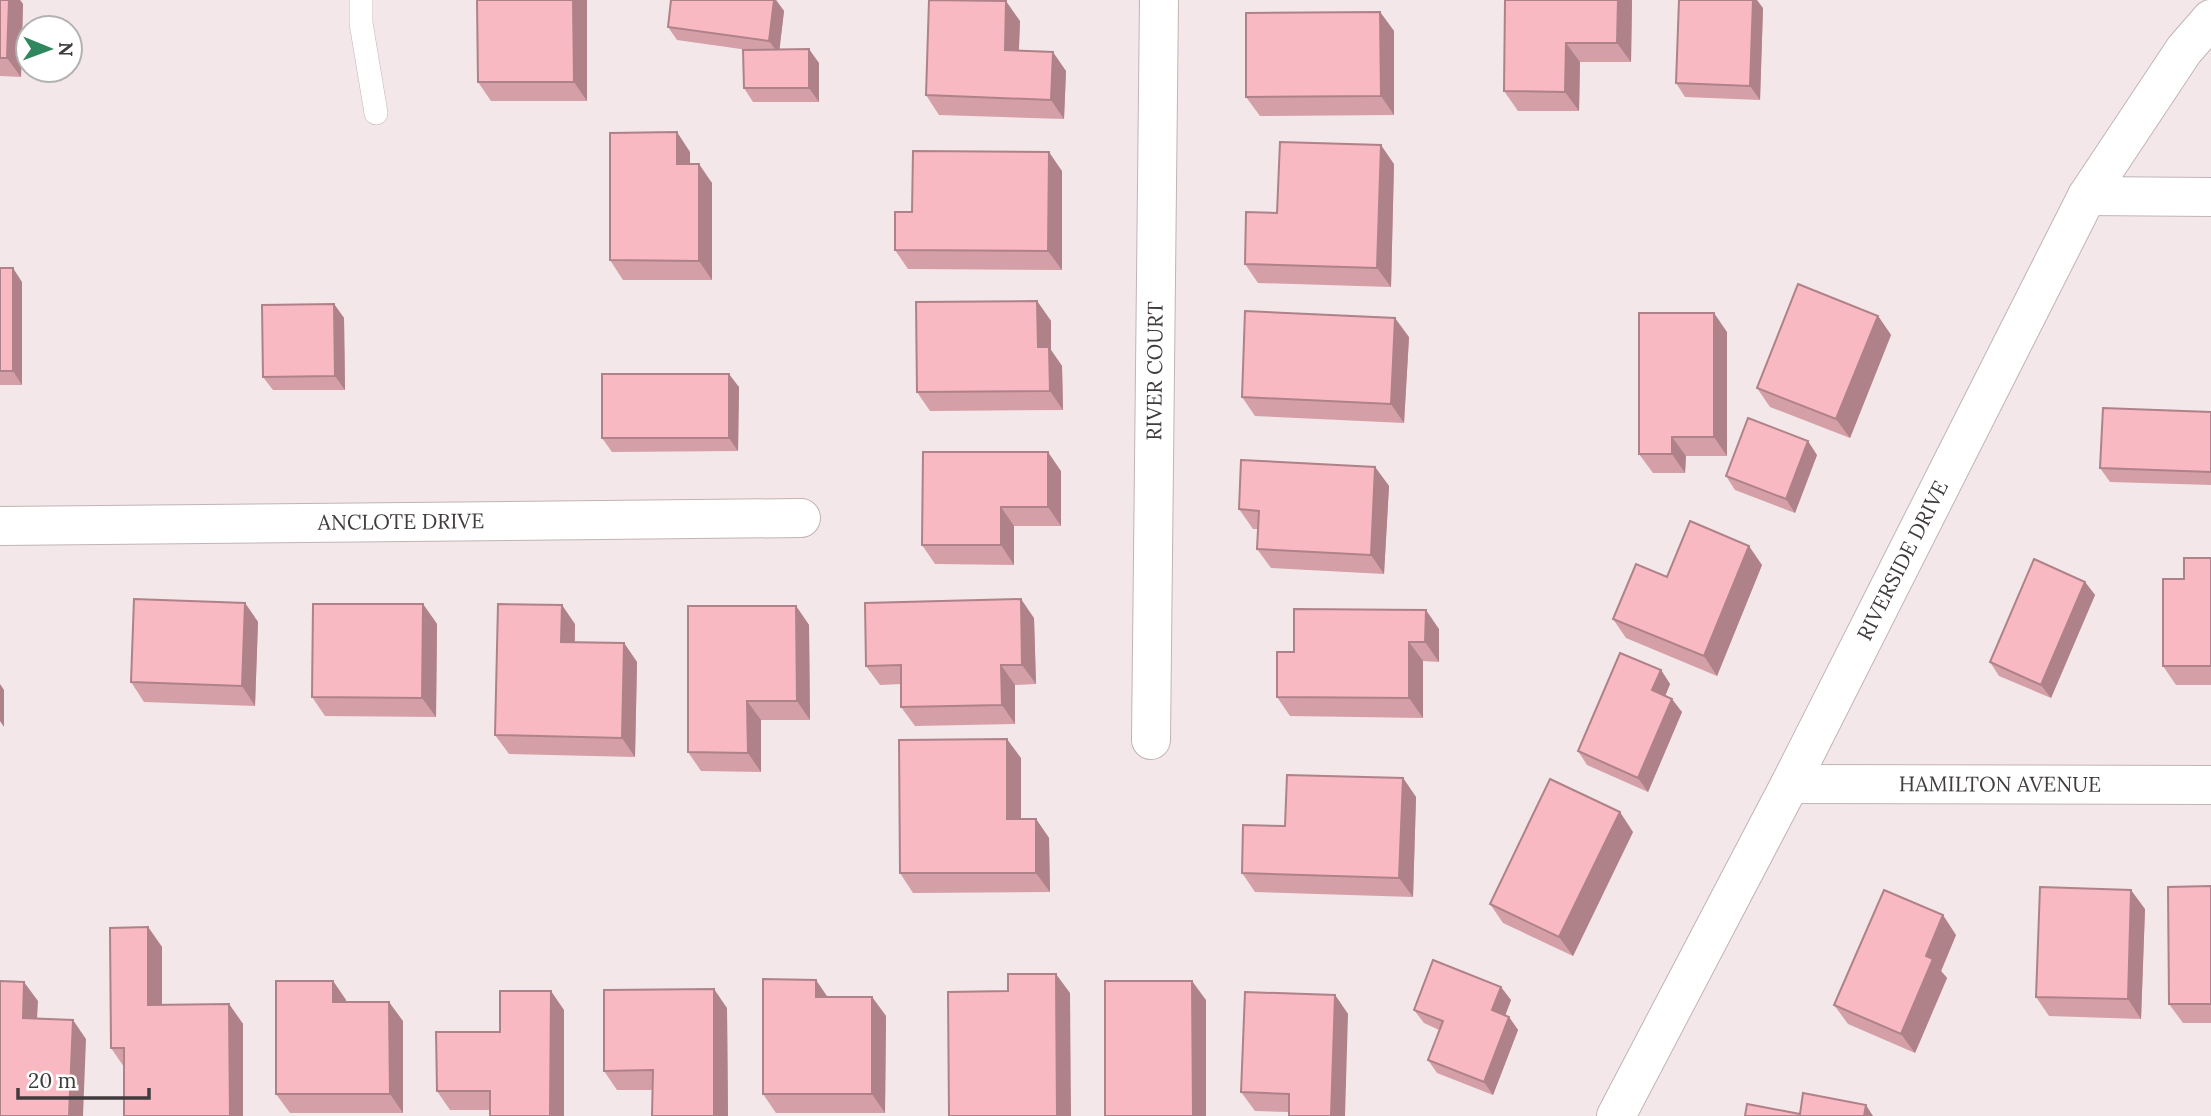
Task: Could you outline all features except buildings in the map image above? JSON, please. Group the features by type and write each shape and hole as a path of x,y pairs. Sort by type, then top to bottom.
{"street":[{"name":"RIVER COURT","path":"1150,740 1159,0"},
{"name":"RIVERSIDE DRIVE","path":"1616,1116 1790,784 2087,196 2184,50 2211,19"},
{"path":"2087,196 2211,197"},
{"name":"ANCLOTE DRIVE","path":"0,526 801,518"},
{"name":"HAMILTON AVENUE","path":"1790,784 2211,785"}],"lane":[{"path":"361,0 361,23 376,113"}]}
